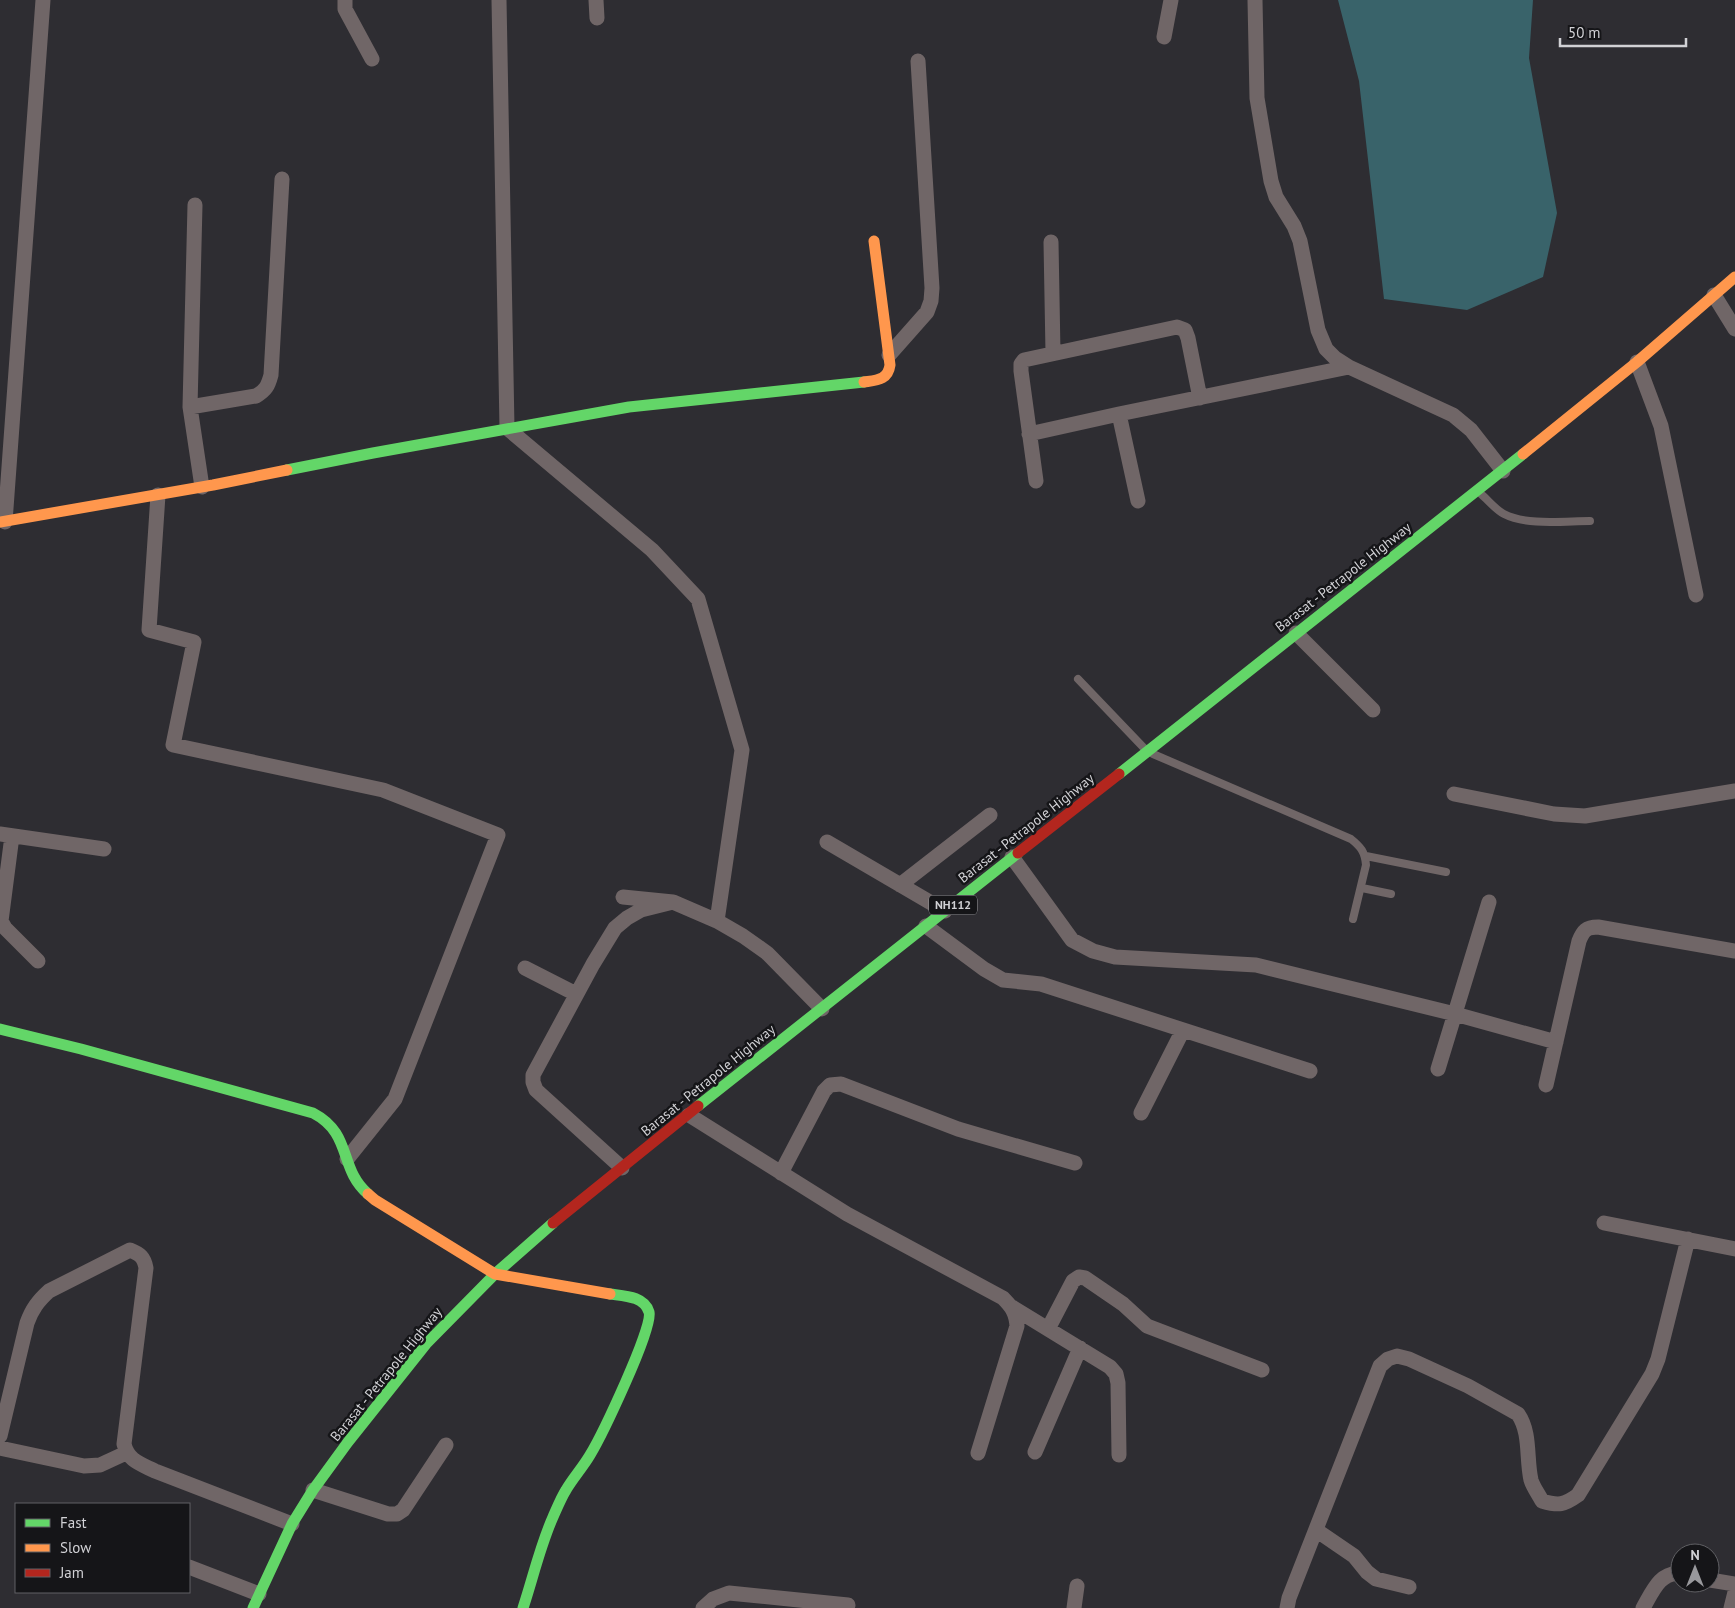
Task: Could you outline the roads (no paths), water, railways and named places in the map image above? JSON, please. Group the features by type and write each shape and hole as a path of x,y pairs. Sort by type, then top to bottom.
{"main road":[{"path":"2,522 202,487 628,406 880,380 887,377 890,370 890,355 874,241"},
{"name":"Barasat - Petrapole Highway","path":"256,1601 292,1524 313,1490 348,1442 426,1344 495,1274 556,1221 1012,857 1148,752 1503,471 1637,362 1735,277"},
{"path":"0,1029 80,1049 313,1113 325,1118 340,1139 360,1188 375,1200 495,1274 635,1298 647,1306 650,1314 649,1324 636,1359 592,1454 566,1490 552,1520 523,1608"}],"street":[{"path":"2,522 43,0"},
{"path":"345,0 344,9 372,59"},
{"path":"499,0 507,428 652,550 698,599 742,750 717,922"},
{"path":"596,0 597,18"},
{"path":"1164,37 1171,0"},
{"path":"1255,0 1258,98 1271,181 1276,197 1294,226 1300,241 1318,330 1326,349 1348,367 1453,415 1471,430 1503,471"},
{"path":"890,355 927,312 931,301 932,288 918,62"},
{"path":"190,407 256,396 268,386 271,375 282,179"},
{"path":"195,205 190,407 202,487"},
{"path":"1051,242 1053,353"},
{"path":"1714,295 1735,330"},
{"path":"1036,481 1021,364 1024,360 1177,327 1185,330 1188,338 1200,398"},
{"path":"1637,362 1661,426 1696,595"},
{"path":"1029,434 1348,367"},
{"path":"1119,414 1138,501"},
{"path":"158,495 149,630 194,642 173,745 383,790 498,835 395,1099 347,1158"},
{"path":"1296,633 1373,710"},
{"path":"1454,794 1554,814 1585,816 1735,791"},
{"path":"900,884 990,815"},
{"path":"38,962 4,928 1,921 6,835 104,849"},
{"path":"827,842 946,911"},
{"path":"1012,857 1072,940 1093,951 1115,957 1256,965 1455,1014 1556,1042"},
{"path":"623,897 673,902 743,936 766,953 822,1009"},
{"path":"622,1168 536,1090 533,1074 576,994 615,928 627,918 642,910 673,902"},
{"path":"1438,1069 1489,902"},
{"path":"926,926 984,969 1003,980 1041,984 1310,1071"},
{"path":"1546,1085 1579,941 1584,931 1590,927 1735,951"},
{"path":"524,968 576,994"},
{"path":"1141,1113 1183,1030"},
{"path":"781,1172 824,1091 830,1086 841,1084 958,1129 1075,1163"},
{"path":"689,1115 847,1214 1002,1298 1012,1307 1110,1367 1116,1374 1118,1383 1119,1455"},
{"path":"1604,1223 1735,1250"},
{"path":"1287,1608 1289,1598 1380,1366 1388,1359 1397,1356 1410,1360 1468,1386 1518,1414 1525,1430 1532,1481 1542,1501 1554,1505 1567,1503 1578,1495 1652,1374 1658,1359 1688,1239"},
{"path":"0,1436 27,1322 38,1301 49,1291 130,1250 139,1253 144,1259 146,1268 124,1444 126,1453 136,1462 149,1468 292,1524"},
{"path":"1048,1329 1073,1281 1085,1278 1123,1304 1147,1326 1262,1370"},
{"path":"978,1453 1017,1326 1016,1314 1012,1307"},
{"path":"1035,1452 1080,1348"},
{"path":"313,1490 388,1514 397,1514 403,1510 446,1445"},
{"path":"0,1448 84,1466 100,1465 126,1453"},
{"path":"1316,1530 1354,1556 1367,1572 1376,1579 1409,1587"},
{"path":"190,1568 256,1601"},
{"path":"1643,1608 1661,1579 1670,1575"},
{"path":"1720,1582 1735,1584"},
{"path":"1074,1608 1077,1586"},
{"path":"1731,1608 1735,1592"},
{"path":"703,1608 713,1599 729,1593 848,1605"}],"lane":[{"path":"1477,490 1503,514 1513,518 1527,521 1590,521"},
{"path":"1078,678 1148,752 1351,839 1362,847 1366,856 1366,865 1353,919"},
{"path":"1366,856 1446,872"},
{"path":"1362,888 1390,894"}],"water":[{"path":"1338,0 1533,0 1529,58 1557,213 1543,277 1467,310 1384,299 1359,81"}]}
